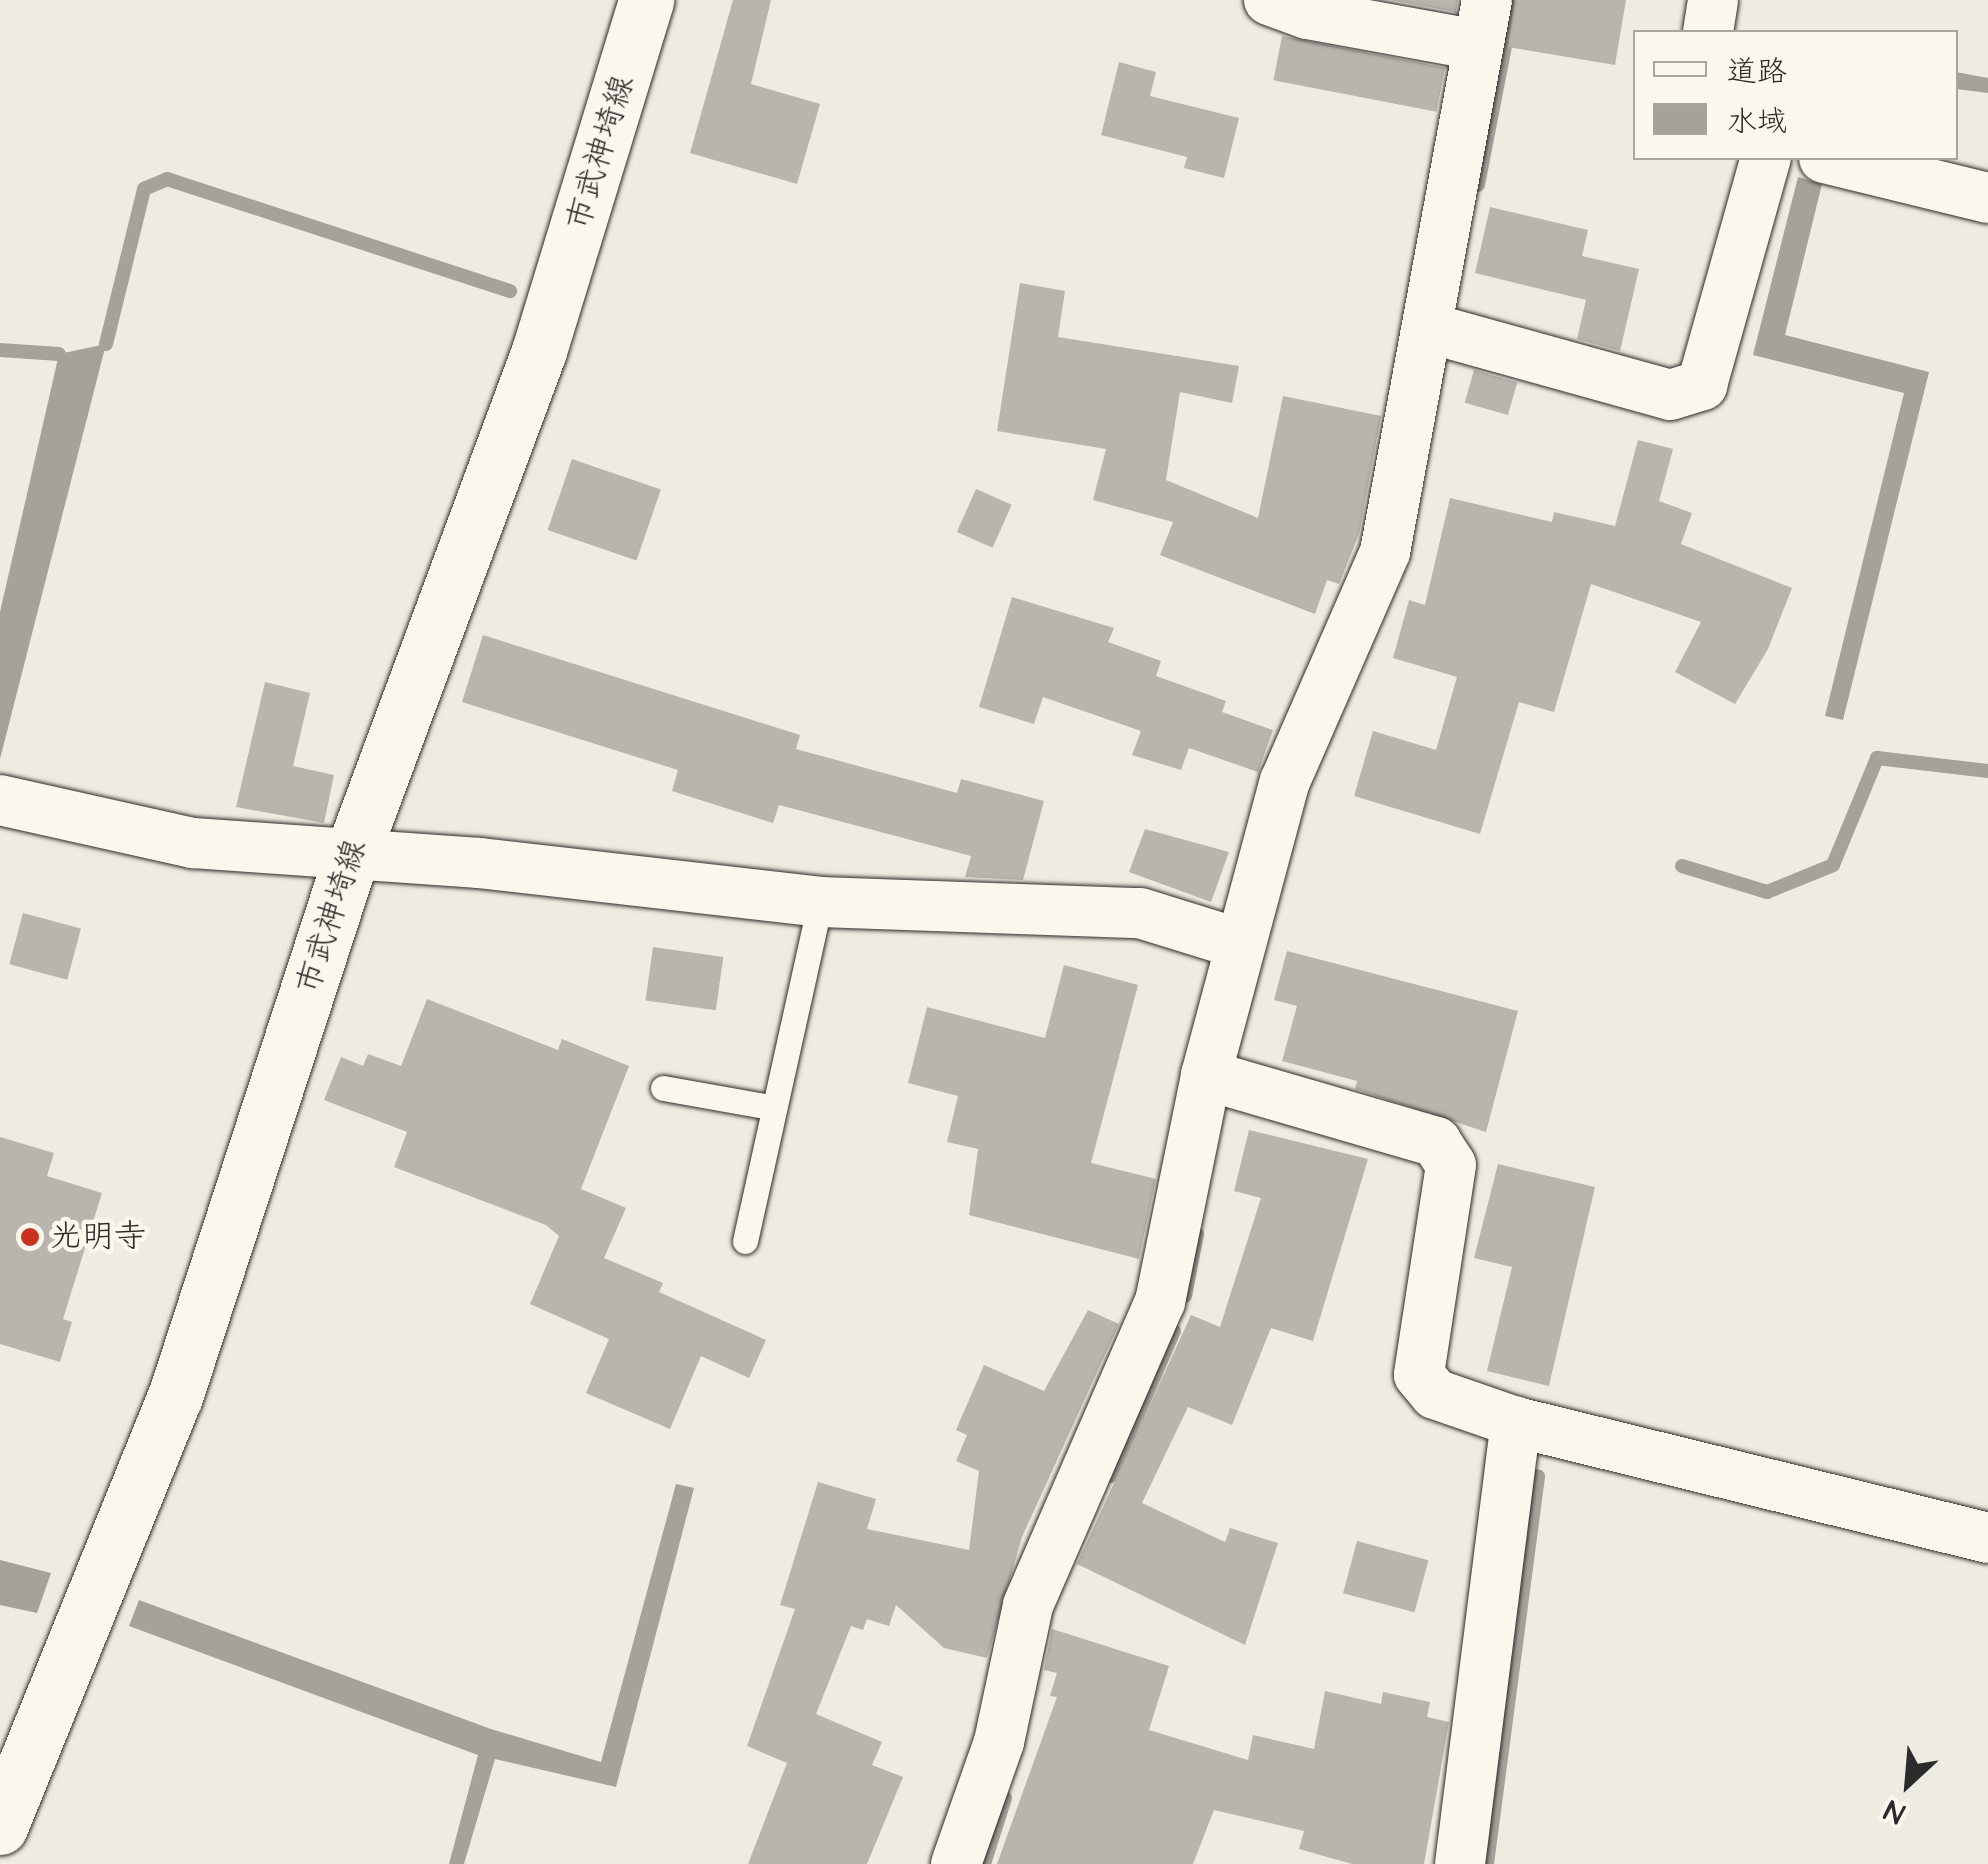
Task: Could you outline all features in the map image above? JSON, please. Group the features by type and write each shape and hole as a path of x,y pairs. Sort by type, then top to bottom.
{"main road":[{"name":"市武神埼線","path":"0,1828 175,1397 351,856 539,351 646,0"}],"street":[{"path":"956,1864 999,1742 1028,1605 1160,1302 1226,1082 1240,944 1285,780 1385,552 1448,333 1482,22 1307,14 1269,0"},
{"path":"1708,30 1713,0"},
{"path":"1448,333 1670,394 1702,385 1765,160"},
{"path":"1832,160 1988,198"},
{"path":"0,800 193,843 479,862 820,902 1140,913 1240,944"},
{"path":"1226,1082 1436,1142 1451,1165 1420,1375 1434,1394 1516,1422 1988,1538"},
{"path":"1460,1864 1516,1422"}],"lane":[{"path":"744,1241 770,1107 820,902"},
{"path":"663,1088 770,1107"}],"water":[{"path":"1958,72 1988,78 1988,93 1958,89"},
{"path":"1798,177 1822,184 1785,335 1929,372 1843,720 1825,716 1904,393 1753,355"},
{"path":"106,344 0,759 0,612 59,354"},
{"path":"676,1484 694,1488 616,1787 495,1759 464,1864 449,1864 478,1755 129,1626 139,1600 491,1729 601,1762"},
{"path":"0,1560 51,1573 37,1613 0,1605"}],"building":[{"path":"733,0 771,0 751,84 820,104 797,184 690,153"},
{"path":"1391,0 1458,0 1456,12"},
{"path":"1515,0 1626,0 1615,65 1508,47"},
{"path":"1282,36 1445,68 1436,112 1273,80"},
{"path":"1119,62 1156,72 1150,96 1239,118 1224,178 1184,168 1187,157 1101,135"},
{"path":"1490,207 1588,230 1582,256 1639,269 1620,351 1577,339 1586,300 1475,273"},
{"path":"1020,283 1065,291 1058,337 1239,366 1232,403 1180,392 1166,480 1258,518 1283,396 1381,416 1359,534 1339,584 1327,580 1315,614 1160,555 1173,522 1093,500 1106,449 997,431"},
{"path":"1474,370 1517,382 1508,415 1465,403"},
{"path":"1638,440 1673,449 1659,501 1692,513 1681,544 1792,588 1768,649 1735,704 1675,672 1701,622 1591,584 1554,712 1519,702 1480,834 1354,796 1373,731 1436,750 1457,677 1393,658 1409,600 1425,605 1450,498 1552,522 1554,512 1615,526"},
{"path":"572,459 661,490 636,561 548,530"},
{"path":"976,489 1012,505 993,548 957,532"},
{"path":"1012,597 1114,628 1108,642 1161,661 1156,676 1226,701 1222,712 1273,730 1258,772 1189,748 1181,770 1132,755 1141,731 1043,697 1034,724 979,707"},
{"path":"483,635 800,735 796,749 957,793 961,779 1044,801 1023,880 965,877 971,856 779,805 773,823 672,791 678,770 462,702"},
{"path":"265,682 310,693 293,766 334,775 324,823 236,807"},
{"path":"1145,829 1229,852 1211,902 1129,872"},
{"path":"23,913 81,929 67,980 9,964"},
{"path":"653,947 723,957 716,1010 645,1000"},
{"path":"1287,951 1518,1011 1486,1132 1355,1089 1357,1081 1282,1061 1297,1006 1274,1000"},
{"path":"1064,965 1138,985 1091,1163 1156,1179 1139,1259 969,1215 978,1149 947,1142 958,1096 908,1083 927,1007 1045,1038"},
{"path":"427,999 558,1050 562,1039 629,1066 581,1189 626,1208 604,1258 663,1283 659,1292 766,1340 749,1378 701,1356 670,1429 586,1393 609,1339 530,1304 559,1236 546,1225 394,1167 407,1132 324,1100 341,1057 363,1066 368,1054 401,1066"},
{"path":"1249,1130 1368,1159 1313,1341 1271,1328 1232,1425 1188,1407 1142,1503 1225,1542 1230,1528 1278,1543 1245,1645 1077,1564 1191,1315 1220,1327 1261,1198 1234,1191"},
{"path":"0,1137 54,1153 47,1176 102,1193 63,1319 72,1322 60,1362 0,1344"},
{"path":"1498,1164 1595,1187 1549,1386 1487,1371 1512,1267 1474,1258"},
{"path":"1088,1310 1119,1324 1022,1537 987,1658 944,1648 896,1605 889,1626 867,1619 863,1630 851,1626 816,1714 882,1742 872,1765 903,1777 867,1864 748,1864 787,1763 747,1746 795,1609 780,1605 818,1482 876,1499 867,1529 969,1550 979,1471 956,1461 967,1435 956,1430 984,1365 1044,1391"},
{"path":"1357,1541 1428,1560 1415,1612 1343,1593"},
{"path":"1052,1629 1169,1666 1149,1730 1248,1760 1253,1735 1314,1749 1325,1691 1381,1704 1383,1692 1430,1702 1427,1717 1449,1722 1424,1864 1352,1864 1299,1849 1304,1831 1214,1810 1193,1864 997,1864 1057,1697 1050,1696 1057,1673 1044,1670"}],"waterway":[{"path":"1478,185 1514,0"},
{"path":"106,344 144,189 167,179 510,291"},
{"path":"0,350 59,354"},
{"path":"1682,866 1767,892 1833,865 1877,758 1988,771"},
{"path":"1185,1296 1197,1234"},
{"path":"1111,1476 1174,1331"},
{"path":"1487,1864 1538,1476"},
{"path":"984,1864 1005,1798"}],"place":[{"name":"光明寺","path":"30,1237"}]}
